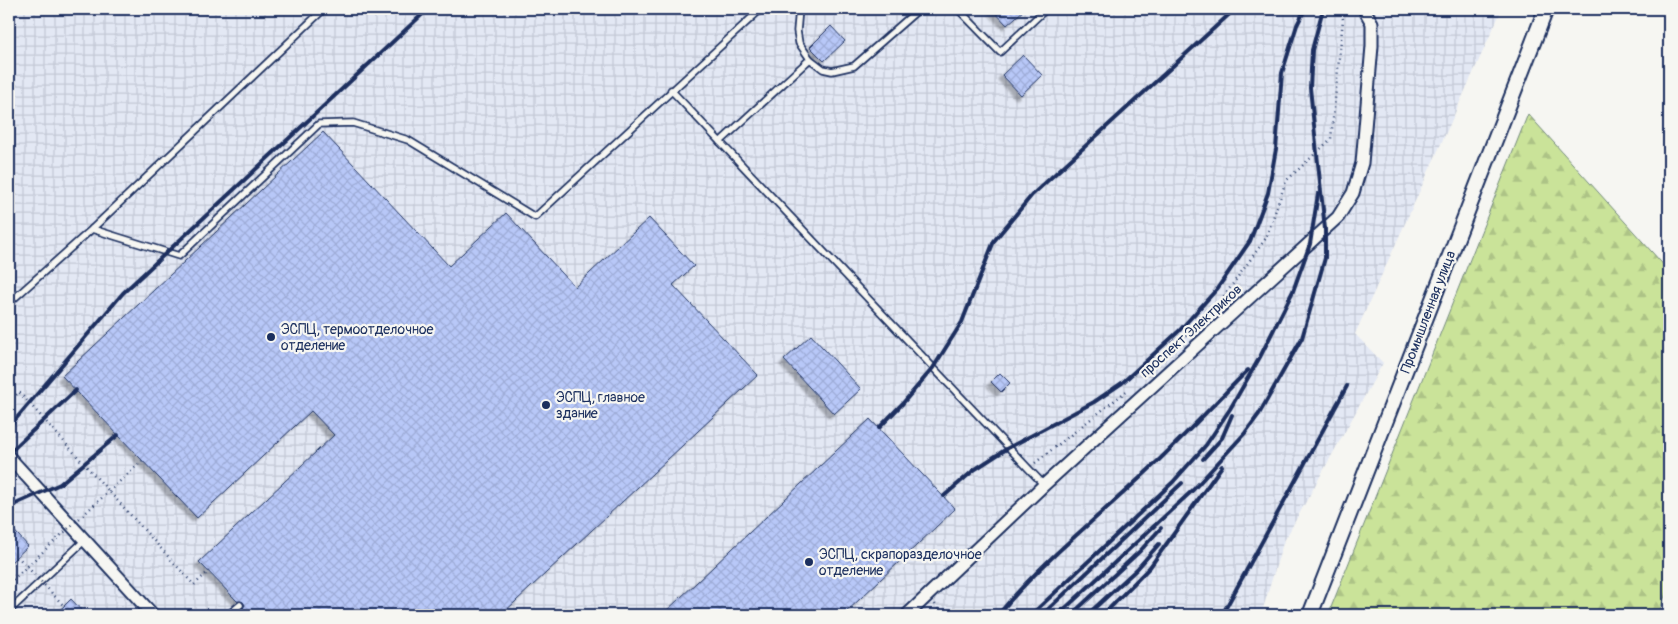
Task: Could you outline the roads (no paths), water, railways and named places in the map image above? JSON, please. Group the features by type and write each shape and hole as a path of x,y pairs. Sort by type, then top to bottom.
{"street":[{"name":"проспект Электриков","path":"907,615 1044,485 1338,217 1353,193 1362,163 1372,46 1372,24 1364,9"},
{"name":"Промышленная улица","path":"1310,615 1546,9"},
{"path":"9,457 153,615"}],"lane":[{"path":"9,304 92,229 324,9"},
{"path":"92,229 179,256 319,124 353,123 408,140 535,217 761,9"},
{"path":"800,9 797,31 799,43 810,59 822,69 832,71 854,66 919,9"},
{"path":"958,9 1000,52 1046,9"},
{"path":"720,142 810,59"},
{"path":"671,90 1044,485"},
{"path":"9,611 86,540"},
{"path":"228,615 240,604"}],"railway":[{"path":"9,427 123,293 428,9"},
{"path":"879,428 933,368 962,322 994,241 1032,195 1235,9"},
{"path":"944,496 974,470 1008,448 1094,402 1122,383 1179,331 1217,289 1250,241 1268,193 1276,149 1282,73 1297,25 1305,9"},
{"path":"1058,615 1193,490 1245,433 1259,414 1302,338 1325,258 1325,229 1310,88 1312,50 1323,9"},
{"path":"1031,615 1173,482 1206,445 1230,409 1260,357 1293,291 1310,244 1318,194"},
{"path":"998,615 1036,573 1162,457 1248,370"},
{"path":"1222,615 1347,386"},
{"path":"9,453 76,390"},
{"path":"1203,459 1222,438 1232,415"},
{"path":"9,507 60,484 118,435"},
{"path":"1103,615 1150,567 1222,466"},
{"path":"1042,615 1182,483"},
{"path":"1071,615 1140,551 1161,528"},
{"path":"1087,615 1137,569 1159,544"}],"place":[{"name":"ЭСПЦ, термоотделочное отделение","path":"271,337"},
{"name":"ЭСПЦ, главное здание","path":"546,405"},
{"name":"ЭСПЦ, скрапоразделочное отделение","path":"809,562"}]}
